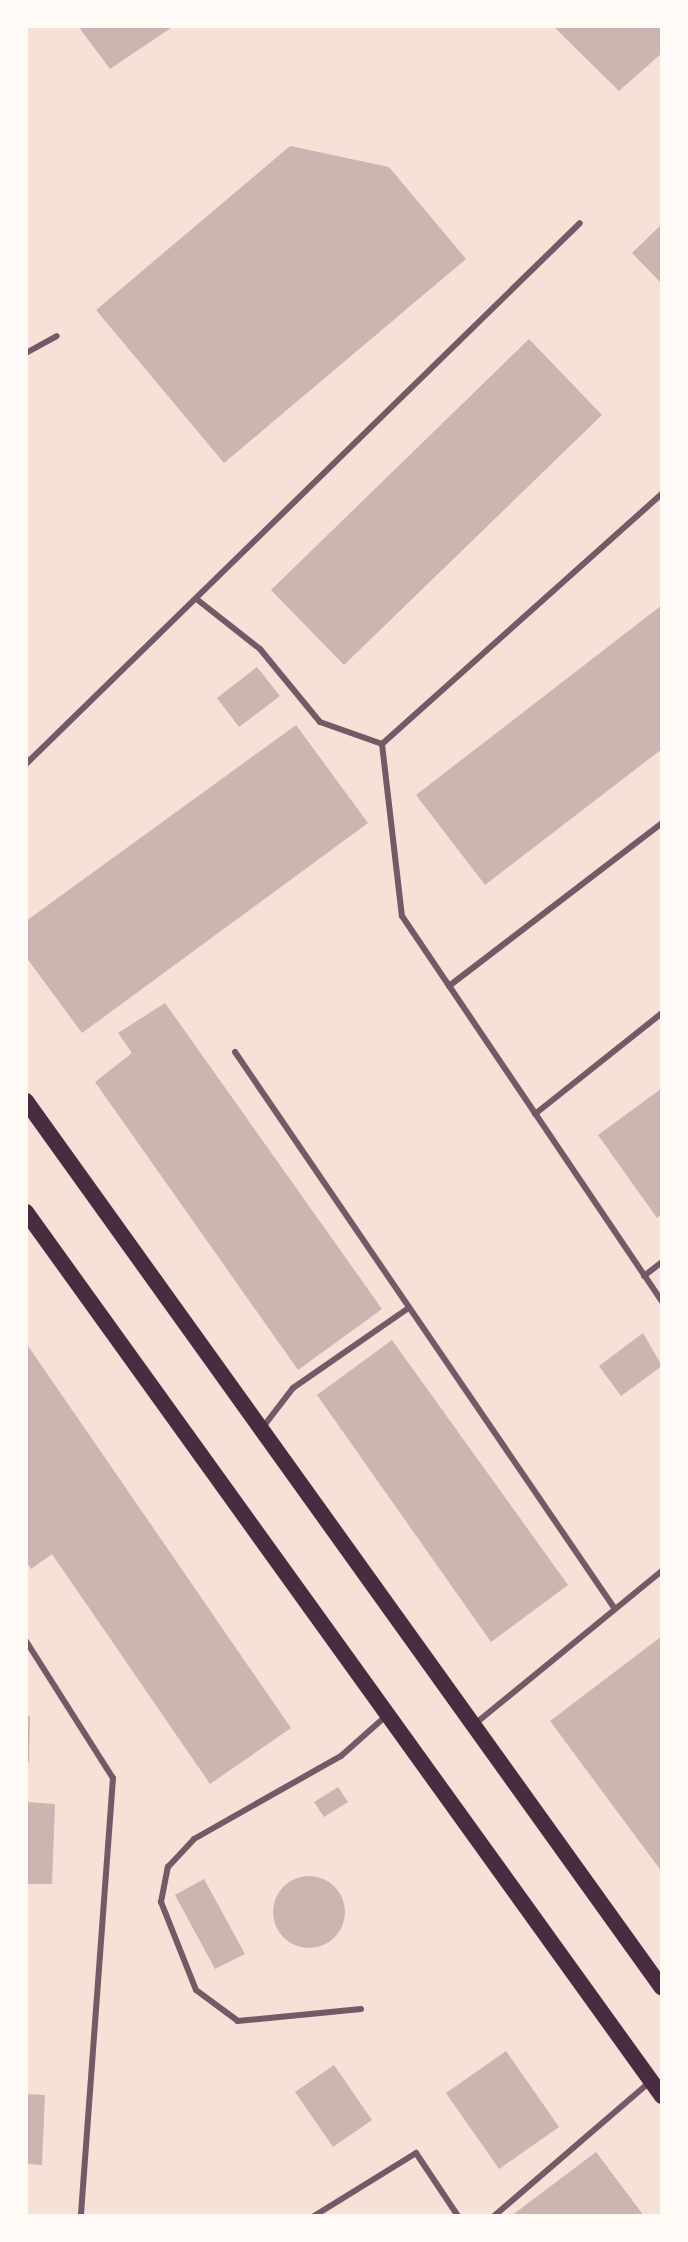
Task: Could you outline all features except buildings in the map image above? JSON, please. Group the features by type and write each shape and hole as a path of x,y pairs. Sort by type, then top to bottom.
{"main road":[{"path":"26,1101 662,1988"},
{"path":"26,1212 662,2096"}],"lane":[{"path":"26,764 199,601 580,223"},
{"path":"26,353 57,336"},
{"path":"382,744 662,494"},
{"path":"199,601 260,649 320,722 382,744"},
{"path":"382,744 402,916 662,1302"},
{"path":"449,986 662,823"},
{"path":"535,1114 662,1013"},
{"path":"235,1052 407,1309 615,1609"},
{"path":"644,1276 662,1262"},
{"path":"261,1429 293,1388 407,1309"},
{"path":"474,1726 662,1571"},
{"path":"27,1643 113,1778 81,2216"},
{"path":"361,2009 238,2021 196,1990 161,1902 168,1867 194,1839 341,1756 387,1714"},
{"path":"494,2216 651,2081"},
{"path":"314,2216 416,2153 458,2216"}]}
